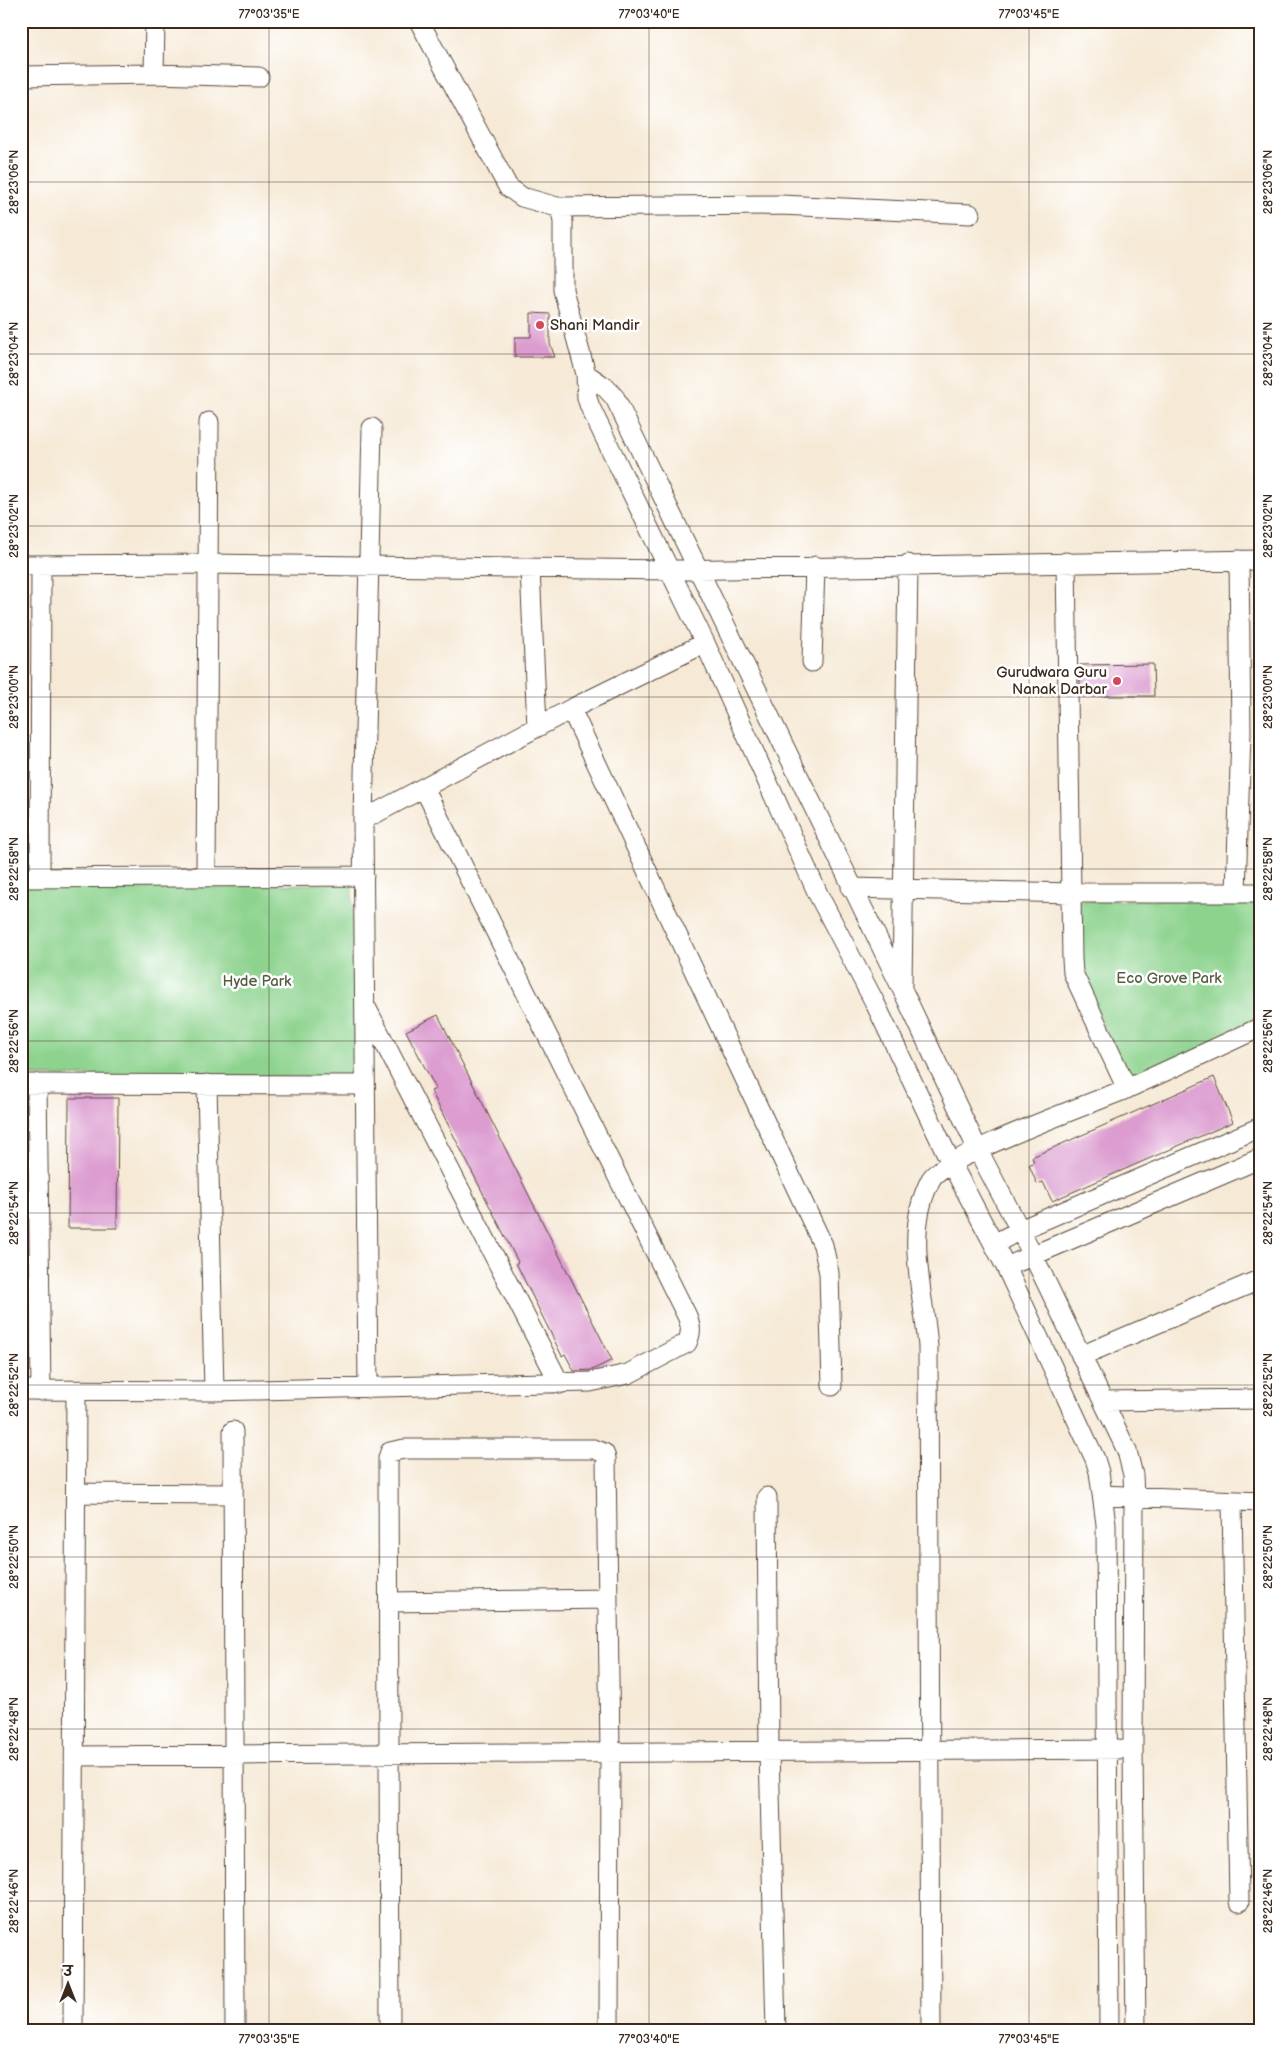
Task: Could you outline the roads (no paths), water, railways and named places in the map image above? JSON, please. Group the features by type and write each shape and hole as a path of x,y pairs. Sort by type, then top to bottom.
{"street":[{"path":"154,74 155,21"},
{"path":"420,21 508,187 522,197 557,207 781,205 970,214"},
{"path":"21,76 154,74 259,77"},
{"path":"557,207 561,211 563,222 563,290 586,374 587,398 590,406 705,643 818,894 874,1001 951,1163 1006,1267 1094,1459 1106,1524 1109,2031"},
{"path":"586,374 605,387 615,398 851,888 902,989 978,1150 1033,1255 1127,1451 1133,1475 1134,1498 1133,1748 1136,2031"},
{"path":"206,877 210,564 209,422"},
{"path":"368,1388 363,820 372,428"},
{"path":"1236,893 1241,733 1239,560"},
{"path":"21,565 210,564 668,570 908,564 1261,560"},
{"path":"1066,562 1074,973 1127,1089"},
{"path":"902,989 905,889 908,564"},
{"path":"40,878 41,565"},
{"path":"812,662 815,566"},
{"path":"530,568 538,727"},
{"path":"363,820 571,709 705,643"},
{"path":"571,709 823,1245 829,1273 832,1386"},
{"path":"21,1390 368,1388 590,1382 628,1374 687,1343 691,1335 691,1326 424,788"},
{"path":"21,878 364,876"},
{"path":"851,888 1072,893 1261,893"},
{"path":"365,1005 560,1384"},
{"path":"931,2031 928,1347 926,1317 915,1248 924,1200 932,1178 951,1163 978,1150 1127,1089 1261,1027"},
{"path":"41,1391 29,1084 365,1085"},
{"path":"207,1084 214,1390"},
{"path":"994,1244 1020,1230 1261,1127"},
{"path":"1006,1267 1261,1158"},
{"path":"1081,1356 1261,1279"},
{"path":"74,2031 76,1391"},
{"path":"1103,1401 1261,1399"},
{"path":"233,1431 235,2031"},
{"path":"390,2029 386,1466 390,1452 404,1449 594,1449 604,1453 606,1458 610,1752 609,2031"},
{"path":"76,1493 233,1494"},
{"path":"1102,1495 1134,1498 1261,1502"},
{"path":"767,1497 769,1751 776,2031"},
{"path":"1232,1502 1239,1902"},
{"path":"388,1602 608,1599"},
{"path":"76,1756 1133,1748"}],"place":[{"name":"Shani Mandir","path":"540,325"},
{"name":"Gurudwara Guru Nanak Darbar","path":"1117,681"}],"park label":[{"name":"Eco Grove Park","path":"1169,978"},
{"name":"Hyde Park","path":"257,981"}]}
